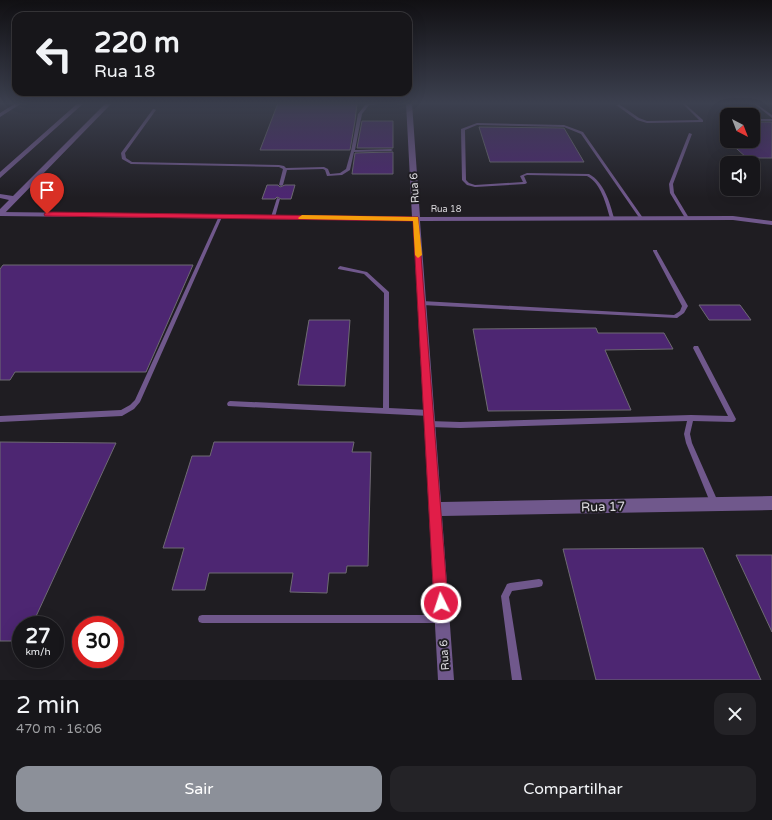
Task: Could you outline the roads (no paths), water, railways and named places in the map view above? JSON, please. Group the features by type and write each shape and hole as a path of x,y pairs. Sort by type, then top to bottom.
{"street":[{"path":"0,176 46,135"},
{"path":"0,213 77,135"},
{"name":"Rua 6","path":"411,135 446,680"},
{"path":"0,196 7,196 13,199"},
{"name":"Rua 18","path":"0,213 416,219 733,218 772,223"},
{"name":"Rua 17","path":"435,509 772,504"}],"lane":[{"path":"137,135 123,154 124,159 131,163 279,166 285,169 324,168 327,170 328,175 341,174 348,170 356,135"},
{"path":"463,135 464,180 468,184 475,186 525,183 522,176 527,174 588,175 592,176 599,184 608,203 612,218"},
{"path":"583,135 641,218"},
{"path":"687,218 672,193 671,184 690,135"},
{"path":"353,150 391,150"},
{"path":"281,185 285,169"},
{"path":"273,217 278,199"},
{"path":"0,419 122,413 132,408 137,402 220,217"},
{"path":"422,303 675,317 682,312 685,306 655,252"},
{"path":"340,268 365,273 387,292 386,411"},
{"path":"230,404 386,411 460,425 691,418 733,419 696,348"},
{"path":"691,418 687,434 689,443 716,504"},
{"path":"517,680 504,596 510,587 539,583"},
{"path":"202,619 442,619"}]}
